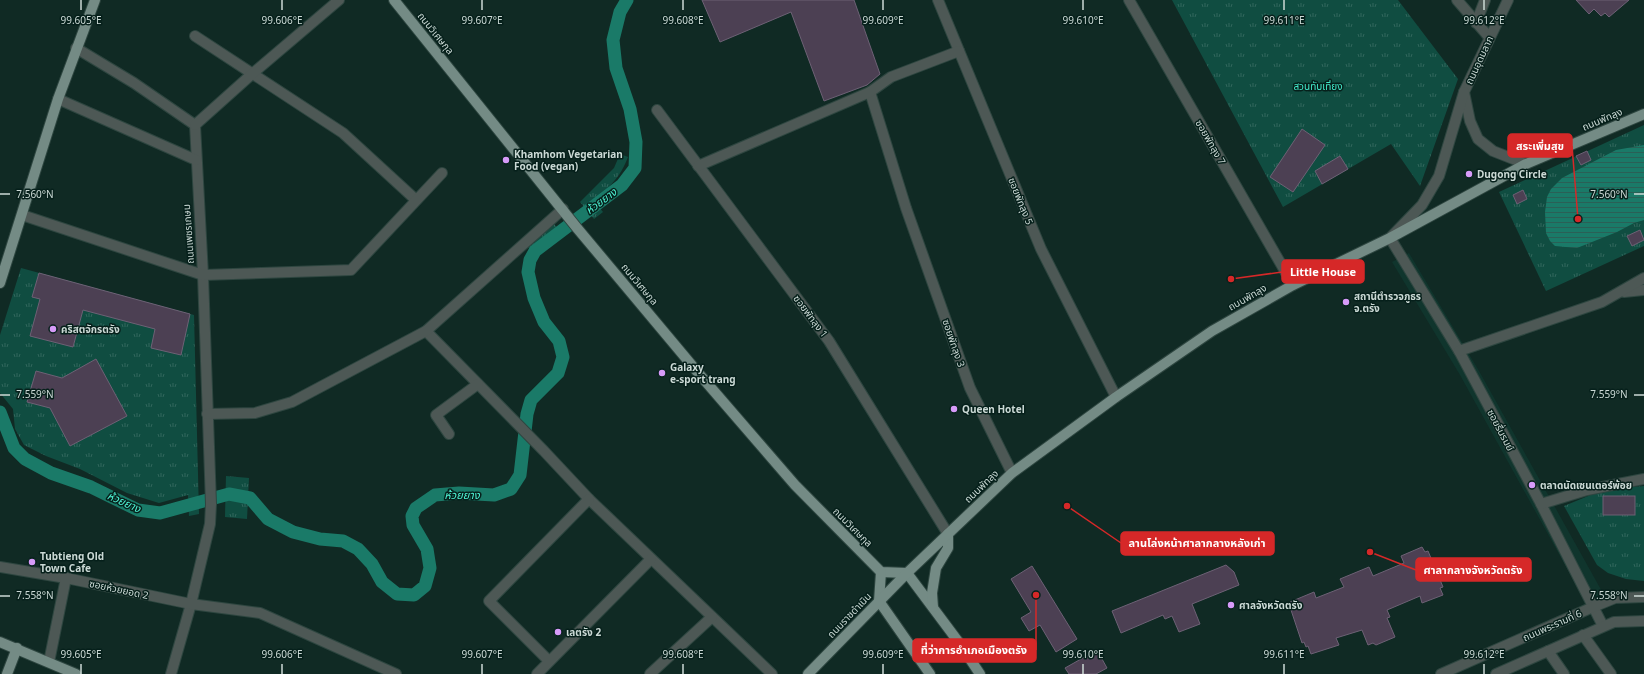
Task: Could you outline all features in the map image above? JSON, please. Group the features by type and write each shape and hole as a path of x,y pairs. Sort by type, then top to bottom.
{"main road":[{"path":"0,283 58,99 95,0"},
{"name":"ถนนวิเศษกุล","path":"394,0 586,238 700,375 795,485 881,572"},
{"name":"ถนนพัทลุง","path":"907,573 1012,473 1116,397 1212,331 1293,285 1390,238 1526,164 1644,114"},
{"path":"933,607 932,594 936,568 948,548 948,534"},
{"path":"930,674 879,600 881,572 907,573 960,644 980,674"},
{"name":"ถนนราชดำเนิน","path":"808,674 907,573"},
{"path":"0,642 76,674"},
{"path":"7,674 16,648"}],"street":[{"path":"76,48 134,83 195,125 339,0"},
{"name":"ซอยพัทลุง 5","path":"938,0 1041,249 1116,397"},
{"name":"ซอยพัทลุง 7","path":"1129,0 1293,285"},
{"path":"1457,0 1489,37"},
{"path":"1476,23 1485,0"},
{"name":"ถนนอุดมลาภ","path":"1508,0 1464,92 1470,122 1478,139 1493,151 1526,164"},
{"path":"195,36 343,133 416,200"},
{"path":"698,166 870,92 891,77 959,51"},
{"name":"ซอยพัทลุง 3","path":"870,92 906,208 970,388 1012,473"},
{"path":"1390,238 1422,205 1440,176 1464,92"},
{"path":"58,99 196,160"},
{"name":"ซอยพัทลุง 1","path":"657,110 829,341 948,534"},
{"name":"ถนนเพชรเกษม","path":"171,674 191,604 210,524 211,504 203,275 195,125"},
{"path":"22,215 203,275 351,270 442,173"},
{"path":"207,414 255,413 292,402 426,331 563,209"},
{"name":"ซอยรื่นรมย์","path":"1390,238 1459,352 1541,504 1603,626"},
{"path":"1459,352 1602,302 1644,278"},
{"path":"1618,293 1644,290"},
{"path":"426,331 544,451 588,499 772,674"},
{"path":"449,434 436,415 478,384"},
{"path":"1541,504 1587,490 1644,479"},
{"path":"549,661 488,601 588,499"},
{"path":"537,674 651,559"},
{"name":"ซอยห้วยยอด 2","path":"0,567 66,578 191,604 260,613 396,674"},
{"path":"49,662 66,578"},
{"name":"ถนนพระรามที่ 6","path":"1440,674 1615,598 1644,597"},
{"path":"650,674 712,617"},
{"path":"1496,674 1603,626 1614,622 1644,620"},
{"path":"1583,635 1611,674"},
{"path":"1548,651 1564,674"}],"shaded area":[{"path":"1644,145 1644,220 1577,248 1555,246 1550,241 1546,233 1545,212 1547,197 1551,189 1562,178 1616,150"},
{"name":"ตลาดนัดเซนเตอร์พ้อย","path":"1409,253 1479,371 1604,595 1586,603 1460,375 1392,262"}],"green space":[{"name":"สวนทับเที่ยง","path":"1172,0 1398,0 1458,79 1420,186 1391,144 1283,207"},
{"path":"1644,125 1644,246 1546,291 1499,192"},
{"path":"620,154 628,157 622,171 610,186 594,201 603,212 594,219 580,202 614,168"},
{"path":"554,224 564,236 559,240 554,234 532,252 527,246"},
{"name":"คริสตจักรตรัง","path":"21,268 194,315 199,514 189,516 188,495 159,503 127,493 80,469 46,456 24,445 15,429 13,409 0,393 0,335"},
{"path":"226,476 249,478 247,519 225,517"},
{"path":"1644,486 1644,581 1626,579 1608,573 1597,565 1564,506 1593,494 1623,488"}],"building":[{"path":"702,0 854,0 880,74 867,85 824,101 791,12 720,42"},
{"path":"1576,0 1629,0 1609,17 1605,13 1601,16 1594,9 1589,14"},
{"path":"1302,129 1325,145 1293,192 1270,177"},
{"path":"1587,151 1591,160 1581,165 1576,156"},
{"path":"1340,156 1348,169 1322,184 1315,171"},
{"path":"1523,190 1527,199 1517,204 1513,195"},
{"path":"1640,230 1644,240 1632,246 1627,236"},
{"path":"39,273 190,314 181,355 151,348 155,329 83,310 73,347 30,336 40,299 32,297"},
{"path":"96,359 127,416 70,446 50,408 27,402 36,371 62,378"},
{"path":"1603,496 1635,496 1635,515 1603,515"},
{"path":"1422,547 1425,552 1428,551 1443,587 1440,588 1443,595 1422,603 1420,596 1387,610 1390,617 1387,618 1395,637 1376,645 1373,643 1368,645 1362,630 1336,638 1339,645 1311,654 1308,646 1306,647 1304,642 1302,643 1291,610 1293,608 1290,602 1314,592 1316,598 1344,587 1340,579 1369,567 1373,576 1404,563 1401,556"},
{"path":"1226,565 1234,572 1239,585 1192,604 1200,624 1179,632 1172,616 1165,619 1163,615 1121,633 1112,611"},
{"path":"1032,566 1077,639 1056,652 1040,625 1029,631 1021,618 1031,612 1011,579"},
{"path":"1097,650 1107,668 1096,674 1069,674 1065,668"}],"waterway":[{"name":"ห้วยยาง","path":"0,412 14,448 25,459 51,473 91,487 138,510 160,513 229,494 250,498 268,519 293,532 320,539 343,541 358,549 372,564 382,582 397,594 414,595 425,586 430,568 427,549 413,525 412,516 416,508 435,495 459,493 494,495 511,489 520,475 527,414 531,400 558,373 563,357 559,341 544,322 534,298 528,272 530,260 535,251 622,185 635,168 636,142 630,109 616,68 613,40 620,12 627,0"}],"place":[{"name":"Khamhom Vegetarian Food (vegan)","path":"506,160"},
{"name":"Dugong Circle","path":"1469,174"},
{"name":"สระเพิ่มสุข","path":"1578,219"},
{"name":"Little House","path":"1231,279"},
{"name":"สถานีตำรวจภูธร จ.ตรัง","path":"1346,302"},
{"name":"คริสตจักรตรัง","path":"53,329"},
{"name":"Galaxy e-sport trang","path":"662,373"},
{"name":"Queen Hotel","path":"954,409"},
{"name":"ตลาดนัดเซนเตอร์พ้อย","path":"1532,485"},
{"name":"ลานโล่งหน้าศาลากลางหลังเก่า","path":"1067,506"},
{"name":"ศาลากลางจังหวัดตรัง","path":"1370,552"},
{"name":"Tubtieng Old Town Cafe","path":"32,562"},
{"name":"ที่ว่าการอำเภอเมืองตรัง","path":"1036,595"},
{"name":"ศาลจังหวัดตรัง","path":"1231,605"},
{"name":"เลตรัง 2","path":"558,632"}]}
